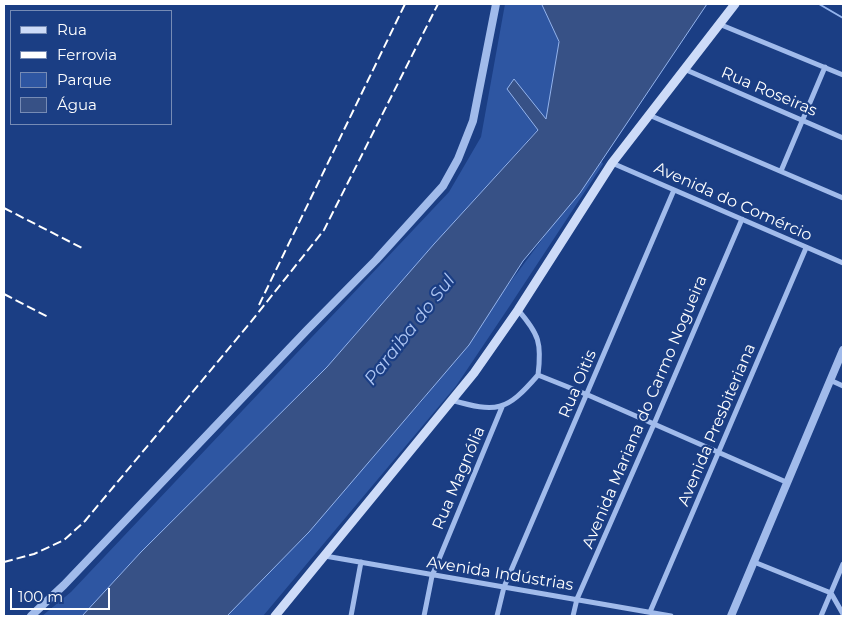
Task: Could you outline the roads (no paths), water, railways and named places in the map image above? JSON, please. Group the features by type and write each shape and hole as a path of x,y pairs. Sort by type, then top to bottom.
{"main road":[{"path":"276,616 474,373 518,310 612,163 734,4"}],"street":[{"path":"31,616 64,585 376,260 443,186 458,159 473,122 496,4"},
{"path":"719,24 843,75"},
{"path":"781,171 825,67"},
{"name":"Rua Roseiras","path":"684,69 843,138"},
{"path":"649,115 843,198"},
{"name":"Avenida do Comércio","path":"612,163 843,264"},
{"name":"Rua Oitis","path":"497,616 504,587 588,395 674,190"},
{"name":"Avenida Mariana do Carmo Nogueira","path":"573,616 577,599 742,219"},
{"name":"Avenida Presbiteriana","path":"650,612 806,248"},
{"path":"451,400 490,409 502,407 520,394 538,375 539,342 529,323 518,310"},
{"path":"731,616 843,350"},
{"path":"538,375 786,482"},
{"path":"830,380 843,386"},
{"name":"Rua Magnólia","path":"424,616 432,576 502,407"},
{"name":"Avenida Indústrias","path":"325,556 432,576 577,599 643,614 650,612 672,616"},
{"path":"351,616 361,562"},
{"path":"754,562 831,593 843,614"},
{"path":"821,616 843,564"}],"water":[{"name":"Paraiba do Sul","path":"542,4 707,4 580,193 523,261 469,345 309,532 227,616 82,616 141,552 327,367 434,244 538,130 507,89 514,79 546,119 559,42"}],"waterway":[{"path":"819,4 843,18"}],"railway":[{"path":"259,305 405,4"},
{"path":"4,562 34,554 64,540 85,521 250,323 324,230 438,4"},
{"path":"4,208 84,249"},
{"path":"4,294 48,317"}]}
